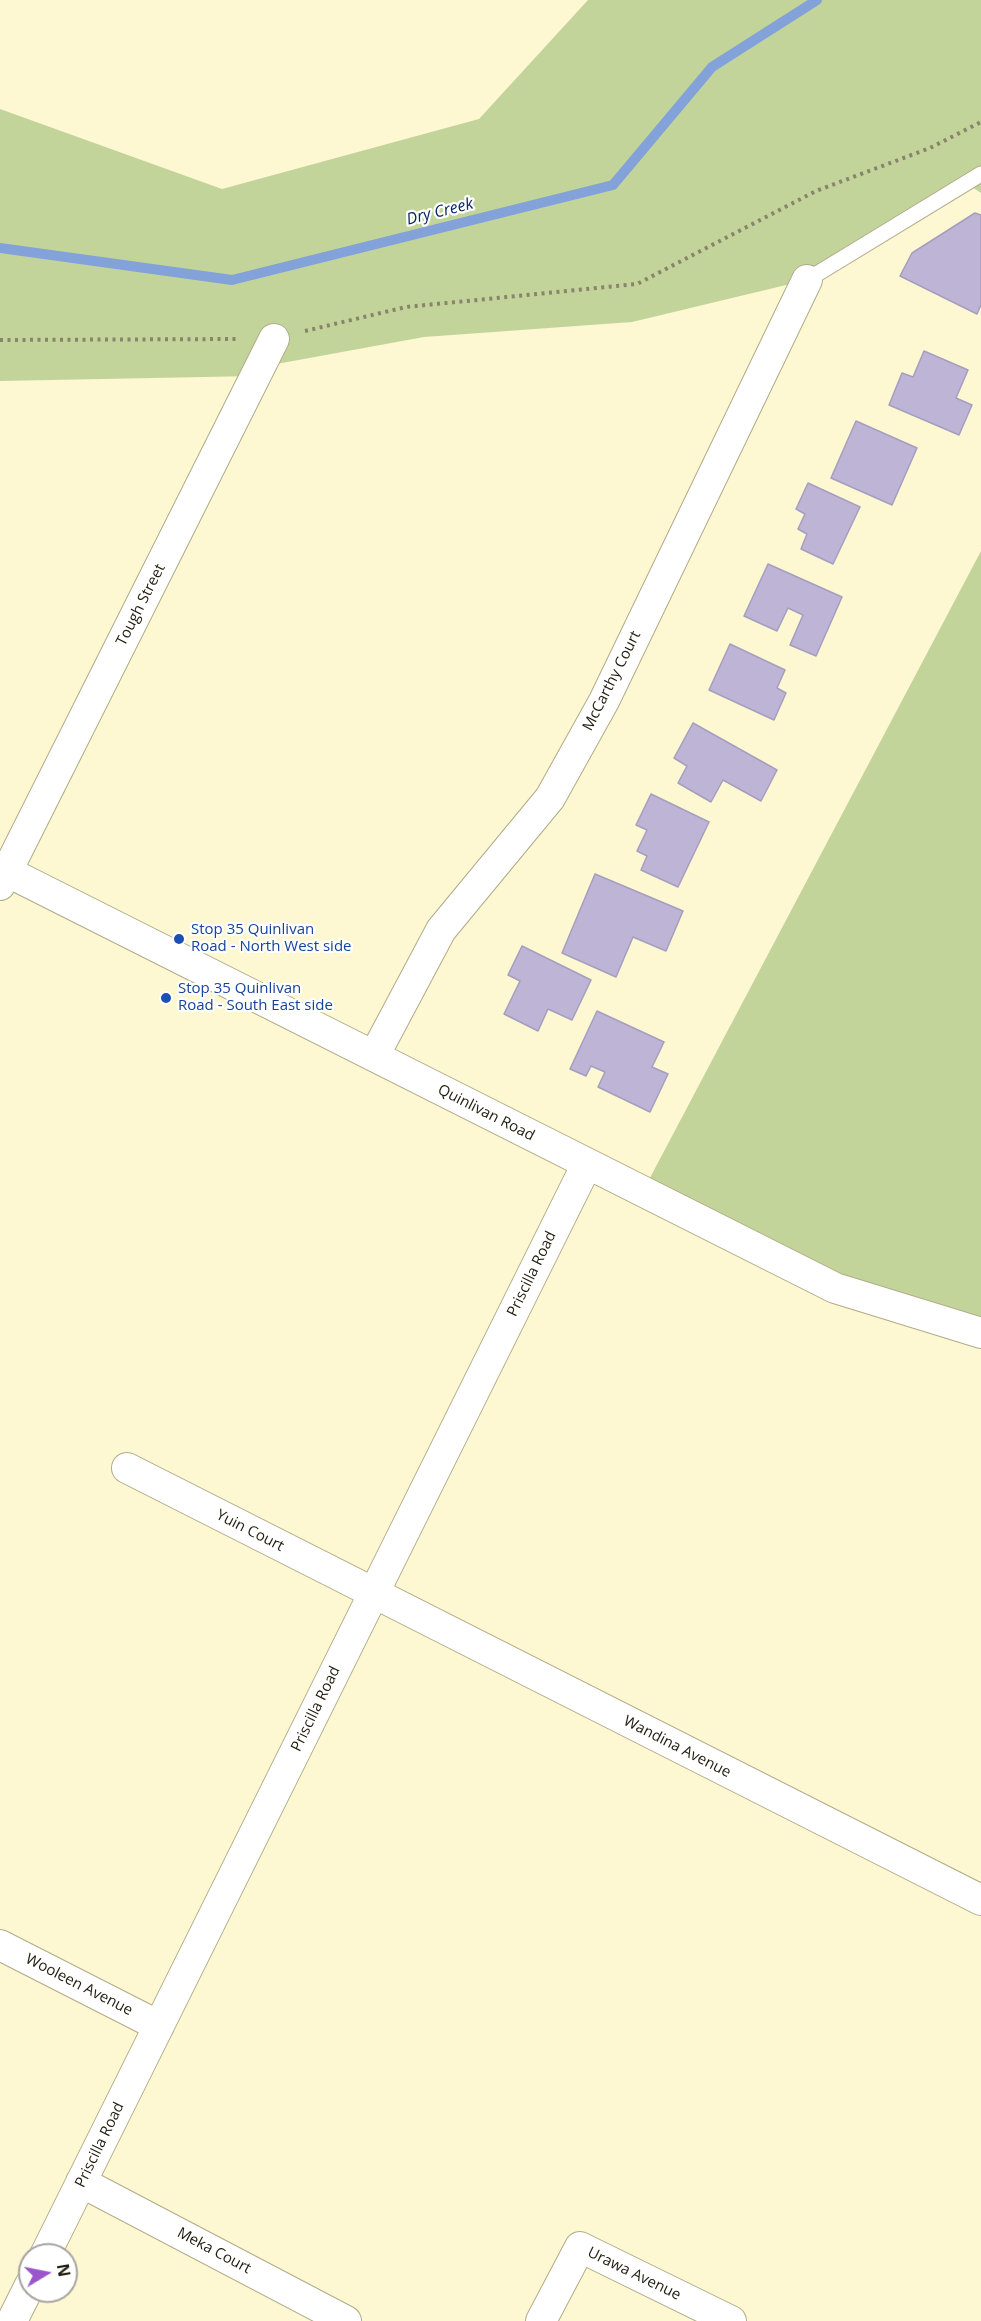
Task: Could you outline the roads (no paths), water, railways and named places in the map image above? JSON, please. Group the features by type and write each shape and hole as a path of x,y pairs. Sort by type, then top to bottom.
{"street":[{"name":"McCarthy Court","path":"374,1056 441,930 550,798 604,701 807,280"},
{"name":"Tough Street","path":"2,875 274,339"},
{"name":"Quinlivan Road","path":"2,875 374,1056 835,1288 981,1333"},
{"name":"Priscilla Road","path":"51,2243 587,1164"},
{"name":"Yuin Court","path":"127,1468 374,1594"},
{"name":"Wandina Avenue","path":"374,1594 981,1900"},
{"name":"Wooleen Avenue","path":"0,1945 159,2026"},
{"name":"Meka Court","path":"81,2182 346,2321"},
{"name":"Urawa Avenue","path":"541,2321 580,2247 731,2321"},
{"path":"12,2321 21,2303"}],"lane":[{"path":"807,280 981,174"}],"waterway":[{"name":"Dry Creek","path":"0,248 232,280 613,185 712,67 817,0"}],"place":[{"name":"Stop 35 Quinlivan Road - North West side","path":"179,939"},
{"name":"Stop 35 Quinlivan Road - South East side","path":"166,998"}]}
